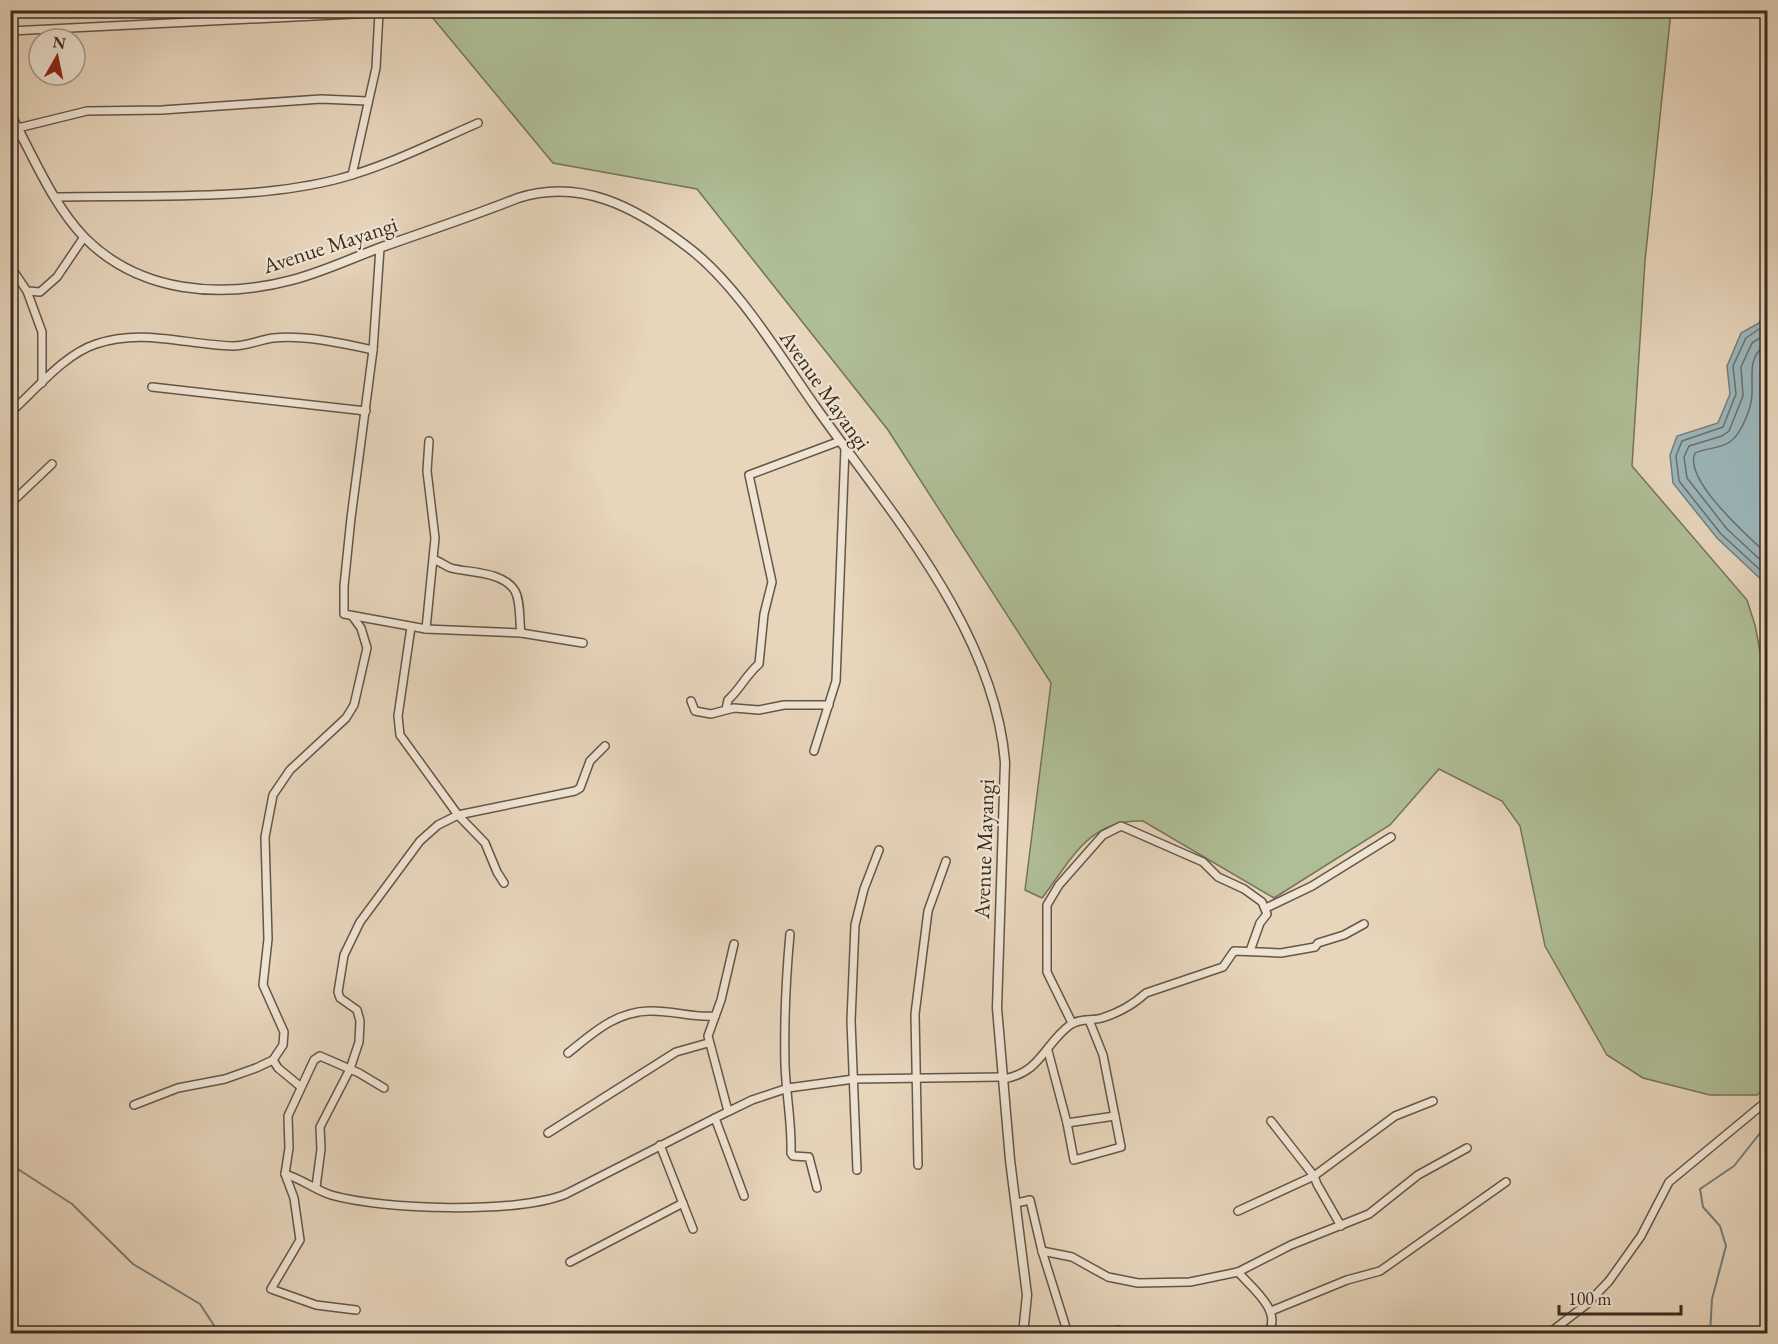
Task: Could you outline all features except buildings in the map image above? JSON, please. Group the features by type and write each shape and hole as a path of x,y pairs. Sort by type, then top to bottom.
{"street":[{"path":"10,31 270,20 379,11 376,69 352,175"},
{"path":"18,128 87,111 162,110 321,99 367,101"},
{"name":"Avenue Mayangi","path":"10,114 55,197 84,237 112,261 140,276 165,285 212,290 240,290 294,280 536,192 560,190 600,196 663,230 695,253 742,303 922,555 961,622 980,663 1001,733 1005,762 1004,866 996,973 1002,1078 1027,1295 1023,1334"},
{"path":"55,197 254,190 304,185 352,175 384,165 478,123"},
{"path":"27,291 40,292 48,287 84,237"},
{"path":"380,248 374,350 344,586 343,611 353,617 411,627 521,633 583,643"},
{"path":"10,266 27,291 42,332 42,383"},
{"path":"12,408 82,350 96,344 136,337 230,346 247,345 272,338 295,338 374,350"},
{"path":"153,387 366,411"},
{"path":"426,629 435,538 427,471 429,441"},
{"path":"726,709 728,699 740,690 751,670 759,664 764,614 772,585 749,475 842,445 836,681 814,751"},
{"path":"10,504 52,464"},
{"path":"434,560 449,568 471,571 501,580 511,587 516,595 521,633"},
{"path":"134,1105 178,1088 240,1074 273,1060 284,1038 281,1024 263,985 268,939 265,837 273,795 290,770 346,718 354,705 367,648 361,628 353,617"},
{"path":"411,627 397,727 405,746 458,815 485,843 504,883"},
{"path":"691,701 696,711 711,714 726,709 759,710 784,705 829,705"},
{"path":"316,1187 320,1165 320,1127 350,1069 360,1029 357,1011 340,998 338,992 348,944 374,901 427,832 458,815 575,791 580,788 590,761 605,746"},
{"path":"1072,1023 1047,972 1047,905 1059,885 1103,835 1121,826 1203,862 1218,877 1244,889 1262,902 1267,914 1260,923 1250,951"},
{"path":"1266,908 1312,886 1391,837"},
{"path":"857,1170 852,1021 855,921 879,850"},
{"path":"918,1165 915,1014 929,904 946,861"},
{"path":"285,1174 332,1195 392,1204 515,1206 558,1197 728,1111 788,1088 854,1079 1018,1077 1048,1051 1072,1023 1100,1019 1132,1004 1146,993 1223,967 1234,951 1281,953 1315,947 1318,943 1344,935 1364,924"},
{"path":"790,934 785,984 785,1067 792,1154 809,1157 817,1188"},
{"path":"728,1111 708,1043 709,1028 715,1016 734,944"},
{"path":"568,1053 610,1020 648,1011 697,1017 715,1016"},
{"path":"1048,1051 1074,1160 1121,1147 1104,1055 1089,1020"},
{"path":"548,1133 676,1052 708,1043"},
{"path":"356,1310 316,1305 271,1289 300,1239 294,1198 285,1174 289,1148 288,1116 318,1057 350,1069 384,1088"},
{"path":"273,1060 278,1068 301,1087"},
{"path":"1548,1334 1587,1305 1609,1281 1641,1236 1670,1182 1767,1100"},
{"path":"1238,1211 1314,1176 1395,1116 1433,1101"},
{"path":"1067,1123 1115,1116"},
{"path":"715,1118 744,1196"},
{"path":"1270,1121 1314,1176 1341,1226"},
{"path":"660,1145 693,1229"},
{"path":"1042,1251 1072,1257 1108,1277 1138,1283 1190,1282 1238,1272 1291,1245 1369,1214 1418,1174 1467,1148"},
{"path":"1271,1311 1347,1280 1380,1271 1506,1182"},
{"path":"1016,1203 1030,1200 1042,1251 1068,1334"},
{"path":"570,1262 683,1203"},
{"path":"1238,1272 1271,1311 1272,1324 1267,1334"},
{"path":"1089,1334 1119,1330 1134,1334"}],"green space":[{"path":"427,11 1671,11 1645,261 1632,466 1747,600 1755,625 1768,693 1767,1085 1757,1095 1710,1095 1643,1078 1607,1055 1545,946 1520,826 1502,801 1439,769 1390,825 1274,898 1143,821 1124,822 1095,834 1073,856 1042,898 1025,890 1051,683 888,430 697,189 553,163"}],"water":[{"path":"1767,305 1767,585 1717,538 1673,483 1670,455 1677,436 1718,423 1730,394 1727,366 1741,333 1759,323"}],"waterway":[{"path":"1710,1334 1712,1299 1726,1246 1720,1226 1703,1207 1700,1189 1734,1166 1768,1123"},
{"path":"10,1164 72,1204 133,1264 200,1304 217,1330 223,1334"}]}
